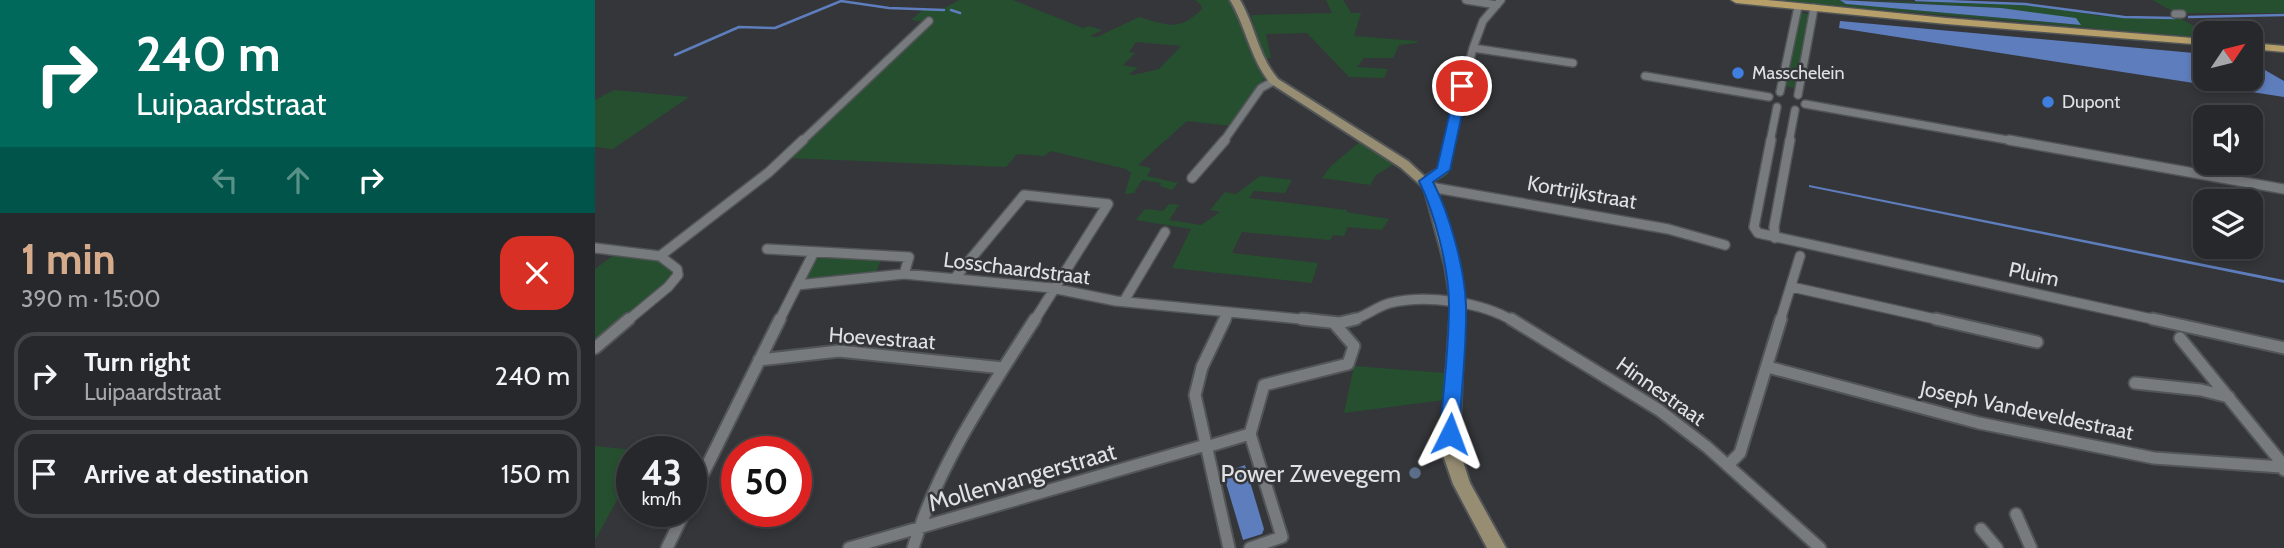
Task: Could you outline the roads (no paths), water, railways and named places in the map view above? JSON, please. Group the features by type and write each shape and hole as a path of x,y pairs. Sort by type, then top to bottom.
{"main road":[{"name":"Kortrijkstraat","path":"1235,0 1243,11 1254,52 1271,85 1404,163 1428,184"},
{"path":"1736,0 2193,41"},
{"path":"2263,47 2284,49"},
{"path":"1428,184 1452,266 1458,304 1450,449 1462,484 1497,548"}],"street":[{"path":"1466,0 1499,3"},
{"path":"1428,184 1443,170 1473,48 1483,20 1499,3"},
{"path":"1780,92 1798,7"},
{"path":"1798,95 1814,8"},
{"path":"660,256 806,139 929,21"},
{"path":"1473,48 1573,63"},
{"path":"1645,76 1769,97 1780,92 1798,95 1805,104"},
{"path":"1192,178 1271,85"},
{"path":"1769,97 1777,107 1795,110 1805,104 2284,189"},
{"path":"1777,107 1754,226 1758,233 1775,238 1774,228 1795,110"},
{"name":"Kortrijkstraat","path":"1428,184 1668,229 1725,245"},
{"path":"913,548 919,528 963,432 1108,204 1024,195 954,279"},
{"path":"1124,301 1165,232"},
{"name":"Pluim","path":"1775,238 2284,348"},
{"path":"595,248 660,256 677,269 675,280 595,348"},
{"path":"767,249 909,257 904,274"},
{"path":"707,466 814,252"},
{"path":"1728,465 1740,453 1800,256"},
{"name":"Losschaardstraat","path":"797,285 904,274 1055,289 1228,314 1335,323 1355,320 1398,301 1413,299 1458,304"},
{"path":"1792,287 2037,342"},
{"name":"Hinnestraat","path":"1458,304 1482,306 1534,331 1659,410 1728,465 1820,548"},
{"path":"1228,314 1202,367 1195,395 1229,548"},
{"path":"1250,548 1282,537 1250,434 1264,386 1348,364 1354,346 1335,323"},
{"path":"2180,338 2281,462 2283,469"},
{"name":"Hoevestraat","path":"759,360 839,351 1003,368"},
{"name":"Joseph Vandeveldestraat","path":"1768,366 1979,423 2113,450 2154,458 2283,469"},
{"path":"2135,383 2201,390 2229,398"},
{"name":"Mollenvangerstraat","path":"849,548 1250,434"},
{"path":"2016,514 2031,548"},
{"path":"667,548 677,527"},
{"path":"1981,529 1997,548"}],"water":[{"path":"1840,0 2001,8 2076,18 2081,25 1846,4"},
{"path":"1840,21 2193,53 2193,83 1839,28"},
{"path":"2263,69 2284,81 2284,97 2245,91 2263,91"},
{"path":"1809,187 2284,280 2284,283"},
{"path":"1245,465 1264,529 1262,534 1243,540 1223,473"}],"waterway":[{"path":"1916,0 2025,4 2124,17 2175,18"},
{"path":"675,55 739,27 775,28 841,1 889,8 944,10"},
{"path":"951,10 960,13"},
{"path":"2189,17 2284,15"}],"place":[{"name":"Masschelein","path":"1738,73"},
{"name":"Dupont","path":"2048,102"},
{"name":"Power Zwevegem","path":"1415,473"}]}
